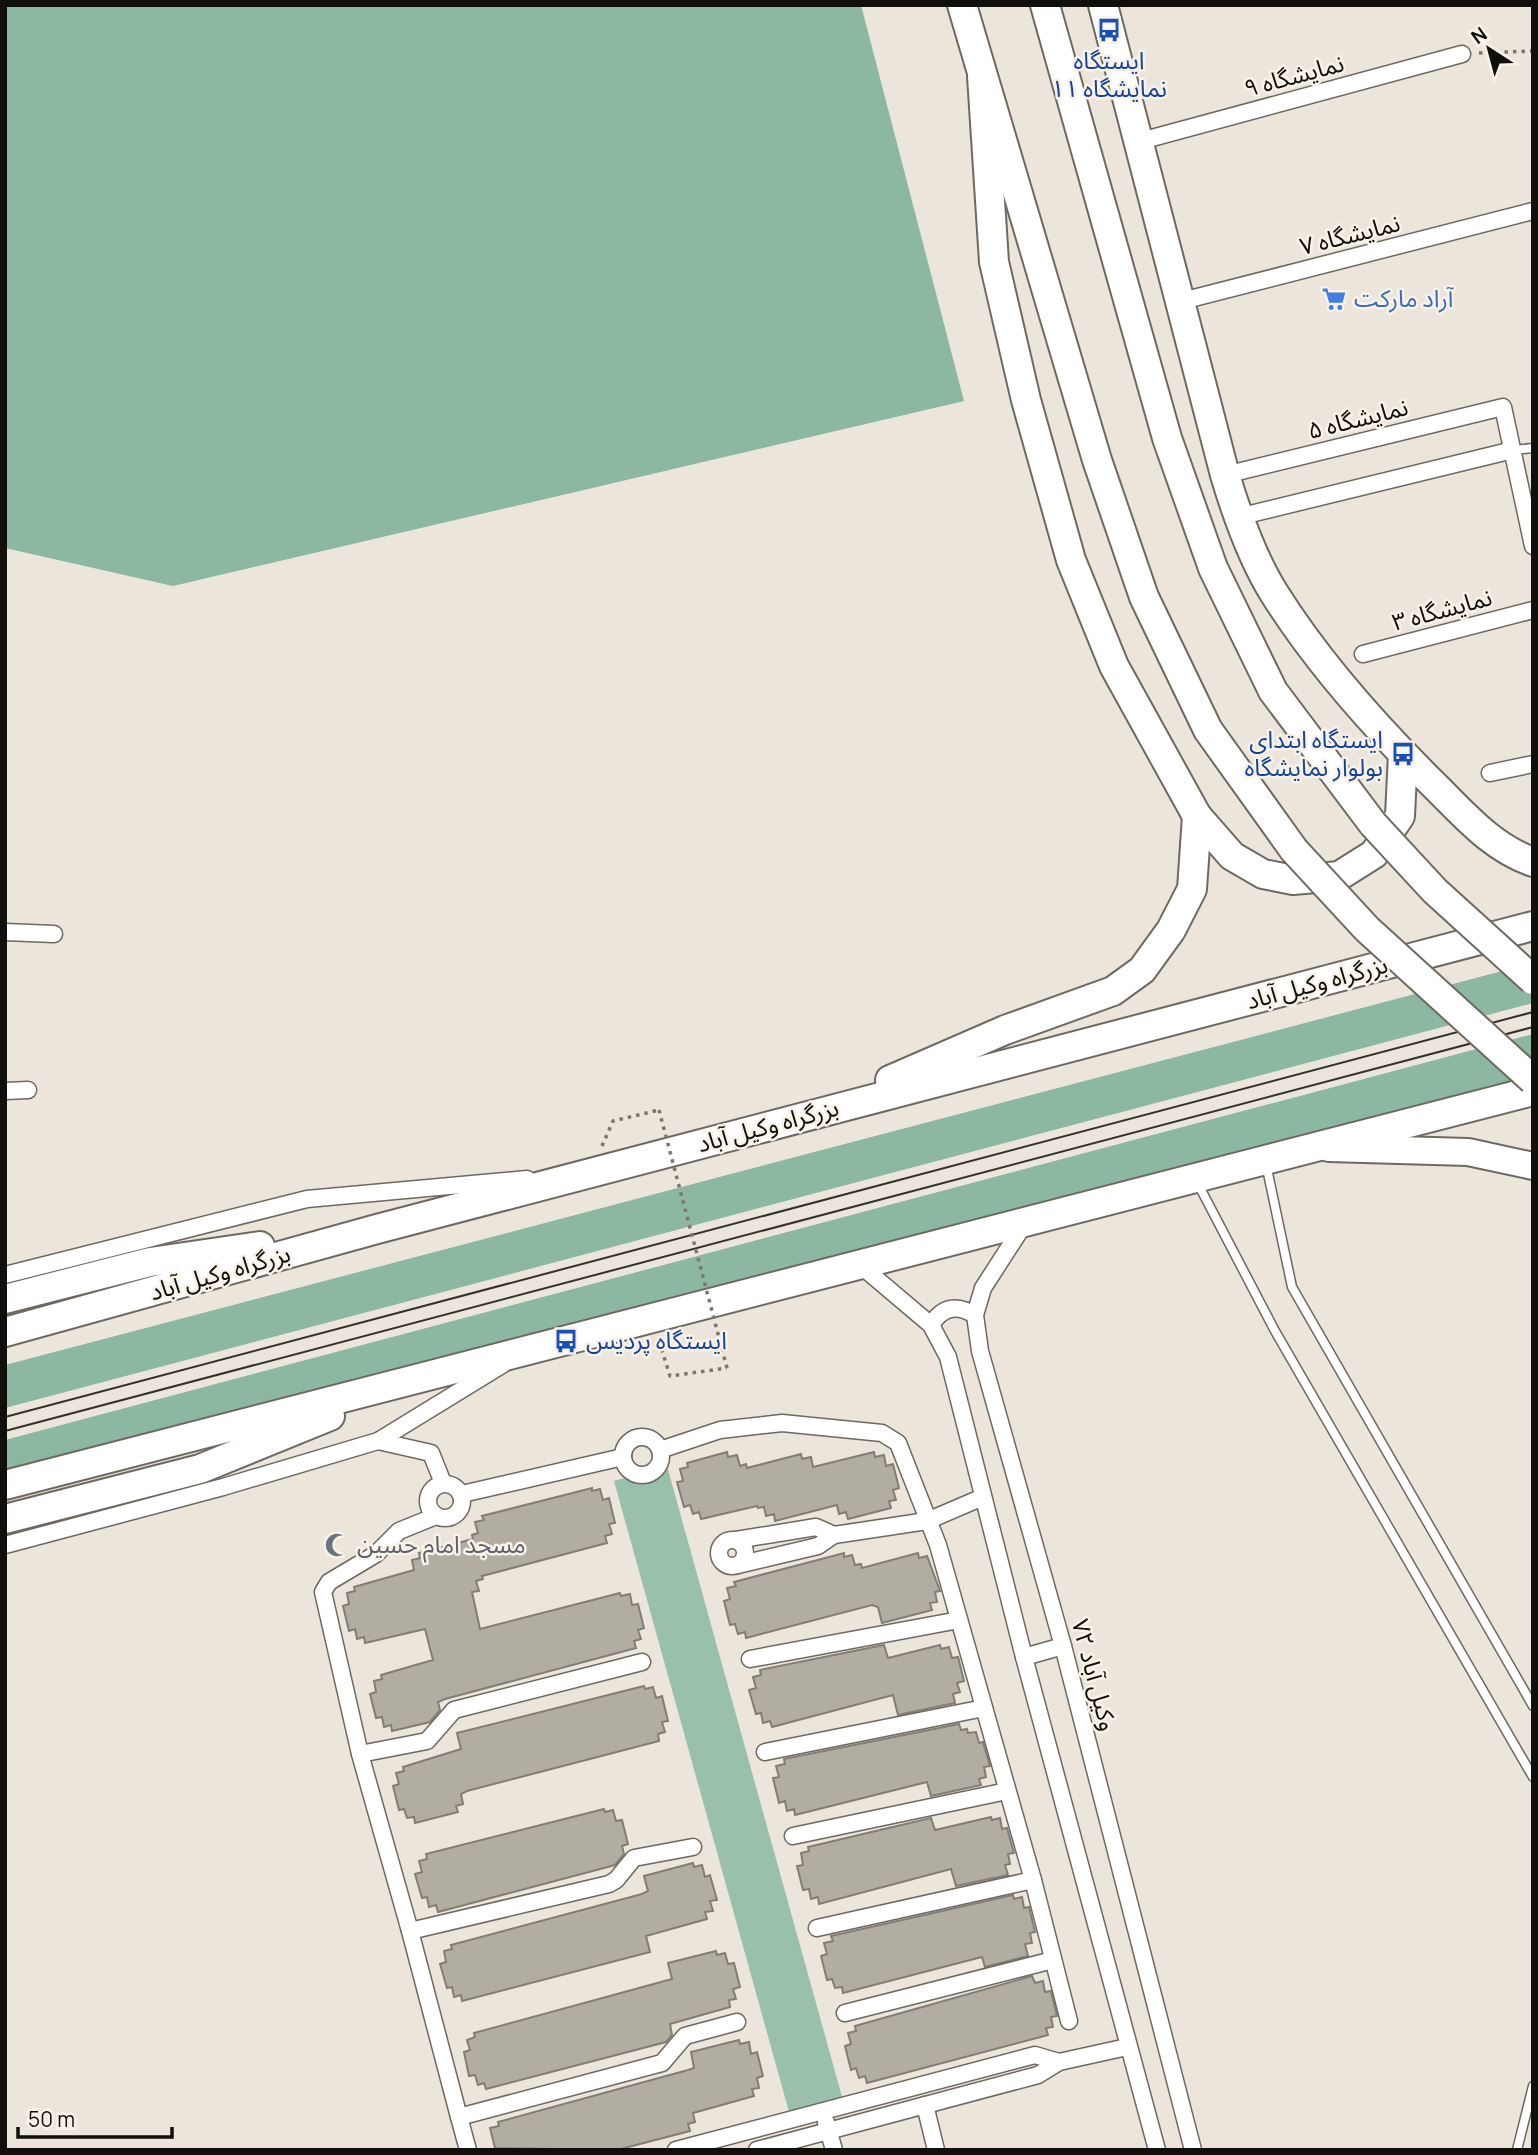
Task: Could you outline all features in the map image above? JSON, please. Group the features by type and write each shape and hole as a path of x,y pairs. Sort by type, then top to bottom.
{"highway":[{"path":"962,5 1097,460 1143,597 1208,730 1294,850 1367,929 1533,1080"},
{"path":"1045,5 1167,438 1213,568 1273,691 1373,824 1436,891 1533,980"},
{"path":"1102,5 1225,475 1238,517 1273,592 1334,677 1403,754 1487,837 1533,862"},
{"path":"982,76 994,262 1026,400 1071,560 1114,666 1197,816 1232,856 1263,874 1293,880 1339,876 1374,854 1400,816 1403,754"},
{"path":"805,1117 1005,1030 1112,991 1142,970 1171,930 1192,889 1197,816"},
{"name":"بزرگراه وکیل آباد","path":"5,1332 377,1229 1533,926"},
{"path":"5,1485 1533,1091"},
{"path":"5,1299 150,1262 377,1229"},
{"path":"5,1519 200,1469 437,1374"}],"main road":[{"path":"1320,1147 1468,1152 1533,1166"}],"street":[{"name":"نمایشگاه ۹","path":"1137,142 1462,54"},
{"name":"نمایشگاه ۷","path":"1178,302 1533,211"},
{"name":"نمایشگاه ۵","path":"1225,475 1503,407 1513,450"},
{"path":"1238,517 1513,450 1533,546"},
{"name":"نمایشگاه ۳","path":"1363,654 1533,610"},
{"path":"1490,773 1533,764"},
{"path":"5,932 54,934"},
{"path":"5,1091 28,1090"},
{"path":"5,1275 307,1199 589,1173"},
{"name":"۷۲ وکیل آباد","path":"1025,1223 983,1289 975,1315 980,1351 1063,1646 1193,2150"},
{"path":"860,1265 931,1325 948,1357 1024,1657 1157,2150"},
{"path":"931,1325 938,1314 950,1308 963,1308 975,1315"},
{"path":"5,1545 223,1487 378,1441 523,1352"},
{"path":"660,1450 720,1430 782,1423 882,1433 898,1443 938,1545 1033,1880 1069,2021"},
{"path":"641,1437 656,1443 660,1450 659,1464 645,1475 631,1471 623,1457 627,1444 641,1437"},
{"path":"378,1441 431,1453 443,1483"},
{"path":"462,1494 623,1457"},
{"path":"443,1483 454,1485 462,1494 463,1505 457,1514 447,1519 436,1516 429,1508 428,1498 433,1488 443,1483"},
{"path":"834,1535 816,1527 736,1540 722,1544 718,1550 724,1564 738,1564 818,1546 834,1535 927,1521 983,1497"},
{"path":"436,1516 399,1531 376,1554 329,1582 323,1592 360,1754 468,2150"},
{"path":"750,1659 959,1619"},
{"path":"1024,1657 1063,1646"},
{"path":"360,1754 427,1741 438,1732 446,1716 454,1710 642,1662"},
{"path":"765,1752 984,1708"},
{"path":"793,1836 1007,1791"},
{"path":"410,1931 609,1885 634,1858 693,1847"},
{"path":"817,1928 1033,1880"},
{"path":"845,2013 1053,1960"},
{"path":"459,2117 662,2063 685,2036 737,2022"},
{"path":"757,2150 798,2145 829,2131 1038,2075 1059,2062 1128,2047"},
{"path":"676,2150 1035,2054 1059,2062"},
{"path":"925,2105 936,2150"},
{"path":"823,2110 834,2150"},
{"path":"791,2119 798,2145"}],"lane":[{"path":"1513,450 1533,449"},
{"path":"1266,1161 1292,1287 1533,1706"},
{"path":"1196,1180 1275,1331 1533,1777"},
{"path":"1517,2150 1533,2086"}],"path":[{"path":"1462,54 1533,51"},
{"path":"613,1121 659,1110 727,1368 670,1376 653,1318"}],"green space":[{"path":"5,5 861,5 964,401 173,586 5,548"},
{"path":"1533,963 1533,1003 5,1408 5,1365"},
{"path":"1533,1034 1533,1079 5,1484 5,1440"},
{"path":"667,1466 844,2104 791,2119 614,1481"}],"building":[{"path":"727,1452 728,1457 737,1455 740,1466 746,1464 747,1468 801,1454 802,1459 811,1457 813,1467 874,1452 875,1457 884,1455 886,1466 893,1464 899,1488 893,1490 896,1500 889,1501 891,1508 848,1519 846,1512 839,1514 837,1505 775,1521 774,1514 766,1516 764,1507 757,1506 701,1519 699,1512 693,1514 690,1505 684,1507 677,1482 683,1481 680,1469 688,1467 687,1463"},
{"path":"592,1488 592,1491 600,1489 603,1500 609,1498 615,1523 609,1524 612,1534 605,1536 607,1543 482,1576 483,1579 476,1581 479,1591 472,1592 480,1629 620,1593 621,1596 630,1594 632,1605 638,1604 644,1628 638,1630 641,1639 634,1641 636,1648 445,1699 438,1702 440,1710 430,1722 392,1731 391,1725 384,1727 382,1717 376,1718 370,1694 376,1692 374,1681 382,1679 381,1675 433,1660 425,1629 365,1643 364,1637 357,1639 355,1629 349,1631 343,1606 349,1604 347,1593 355,1591 354,1587 414,1570 412,1560 420,1558 419,1553 473,1539 472,1535 478,1533 475,1522 484,1520 482,1516"},
{"path":"844,1553 844,1557 852,1555 855,1565 861,1564 862,1568 918,1553 919,1558 927,1556 940,1591 935,1592 937,1602 930,1603 932,1610 882,1623 878,1607 872,1605 746,1638 745,1632 738,1634 735,1624 730,1625 724,1601 730,1599 727,1588 736,1586 734,1582"},
{"path":"884,1645 888,1658 940,1645 941,1649 949,1647 952,1658 958,1657 964,1681 957,1683 960,1692 953,1694 955,1703 898,1715 893,1695 772,1727 770,1721 763,1723 761,1713 756,1714 749,1690 756,1688 753,1677 761,1675 760,1670"},
{"path":"644,1686 645,1689 653,1687 656,1698 662,1696 668,1721 662,1722 665,1732 658,1734 659,1741 467,1791 461,1794 463,1804 456,1806 458,1812 415,1823 414,1817 407,1818 404,1809 399,1810 393,1786 399,1784 396,1773 404,1771 403,1767 461,1749 457,1733"},
{"path":"959,1724 961,1730 976,1732 979,1743 983,1742 990,1766 984,1767 986,1777 979,1779 981,1785 931,1796 927,1782 795,1815 794,1809 787,1811 785,1801 779,1803 773,1778 779,1777 776,1766 785,1764 784,1759"},
{"path":"604,1809 605,1812 613,1810 616,1821 622,1820 628,1844 622,1846 624,1854 615,1865 438,1912 436,1905 429,1907 427,1897 422,1898 415,1874 422,1872 419,1861 427,1859 426,1854"},
{"path":"991,1817 992,1820 1000,1818 1002,1829 1007,1828 1014,1853 1008,1854 1010,1864 1005,1865 1008,1875 956,1886 951,1869 819,1904 818,1897 811,1899 809,1889 803,1890 797,1866 803,1865 801,1853 809,1851 808,1847 931,1818 935,1830"},
{"path":"693,1863 694,1867 702,1865 705,1877 710,1875 717,1900 710,1901 713,1911 705,1912 707,1919 646,1936 650,1952 462,2001 461,1995 454,1997 452,1987 447,1988 440,1964 446,1962 444,1951 452,1949 451,1945 642,1894 648,1891 644,1876"},
{"path":"1013,1895 1014,1899 1022,1897 1024,1908 1029,1907 1035,1932 1030,1933 1032,1943 1025,1944 1028,1956 985,1967 982,1957 843,1993 842,1987 835,1988 832,1979 827,1980 821,1956 827,1954 824,1943 833,1941 831,1936"},
{"path":"716,1951 717,1955 725,1953 728,1964 734,1963 740,1987 733,1989 736,1999 729,2000 730,2007 670,2024 672,2035 666,2042 486,2089 484,2083 478,2085 475,2075 469,2076 464,2052 470,2050 467,2040 475,2037 474,2033 672,1979 668,1963"},
{"path":"1032,1976 1035,1983 1043,1981 1045,1992 1051,1991 1057,2016 1051,2017 1053,2027 1046,2028 1048,2035 867,2083 865,2076 859,2078 856,2068 851,2070 845,2046 851,2044 848,2033 856,2031 855,2026"},
{"path":"739,2040 740,2044 749,2042 751,2054 757,2052 763,2076 757,2078 759,2088 752,2089 754,2096 693,2113 695,2122 688,2124 690,2131 617,2150 495,2148 490,2128 499,2126 498,2122 694,2068 691,2052"}],"tram line":[{"path":"5,1417 1533,1012"},
{"path":"5,1431 1533,1027"}],"place":[{"name":"ایستگاه نمایشگاه ۱۱","path":"1109,30"},
{"name":"آراد مارکت","path":"1334,299"},
{"name":"ایستگاه ابتدای بولوار نمایشگاه","path":"1403,754"},
{"name":"ایستگاه پردیس","path":"566,1341"},
{"name":"مسجد امام حسین","path":"337,1545"}]}
